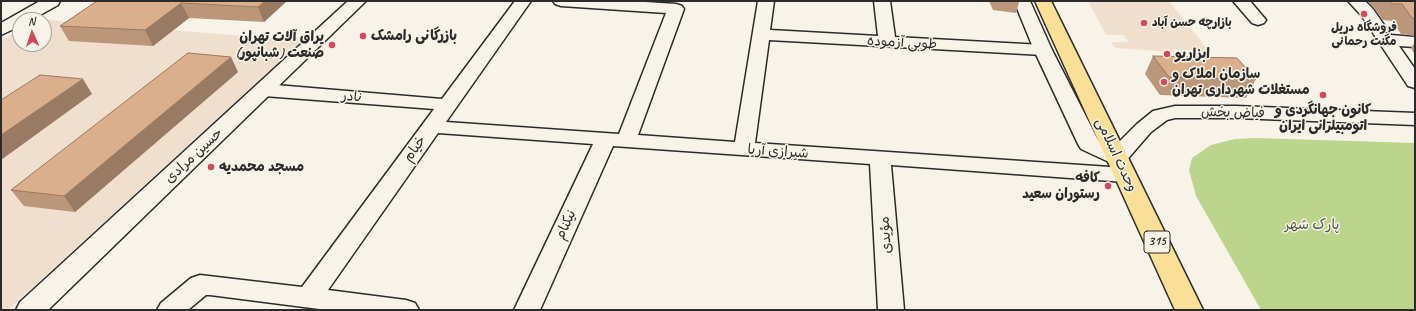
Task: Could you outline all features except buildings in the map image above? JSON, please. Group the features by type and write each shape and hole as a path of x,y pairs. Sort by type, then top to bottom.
{"main road":[{"name":"وحدت اسلامی","path":"1042,1 1189,310"}],"street":[{"path":"1,30 52,1"},
{"name":"حسین مرادی","path":"30,310 358,1"},
{"name":"خیام","path":"308,298 523,1"},
{"name":"نیکنام","path":"527,310 616,140 676,8 561,1"},
{"path":"744,149 766,1"},
{"path":"882,1 887,42"},
{"path":"1022,1 1043,50 1089,144 1121,166"},
{"path":"1241,1 1258,20"},
{"path":"1356,1 1367,12 1415,82"},
{"name":"طوبی آزموده","path":"761,35 1043,50"},
{"path":"1386,40 1415,42"},
{"name":"نادر","path":"264,90 439,104"},
{"name":"فیاض بخش","path":"1121,166 1144,128 1160,115 1175,112 1236,112 1415,119"},
{"name":"شیرازی آریا","path":"432,127 880,159 1121,166"},
{"name":"مؤیدی","path":"880,159 891,310"},
{"path":"170,310 200,285 210,285 406,310"}],"shaded area":[{"name":"بازارچه حسن آباد","path":"1088,1 1169,1 1209,51 1172,49 1175,52 1115,48 1111,42 1129,42 1124,35 1106,35"},
{"path":"52,20 302,41 8,310 1,310 1,41 12,35 12,52 52,52"}],"green space":[{"name":"پارک شهر","path":"1255,138 1415,143 1415,310 1261,310 1196,196 1189,170 1192,158 1211,145 1235,139"}],"place":[{"name":"فروشگاه دریل مگنت رحمانی","path":"1364,14"},
{"name":"بازارچه حسن آباد","path":"1144,23"},
{"name":"بازرگانی رامشک","path":"363,36"},
{"name":"یراق آلات تهران صنعت (شبانپور)","path":"332,45"},
{"name":"ابزاریو","path":"1167,54"},
{"name":"سازمان املاک و مستغلات شهرداری تهران","path":"1164,82"},
{"name":"کانون جهانگردی و اتومبیلرانی ایران","path":"1323,95"},
{"name":"مسجد محمدیه","path":"211,167"},
{"name":"کافه رستوران سعید","path":"1108,186"}]}
